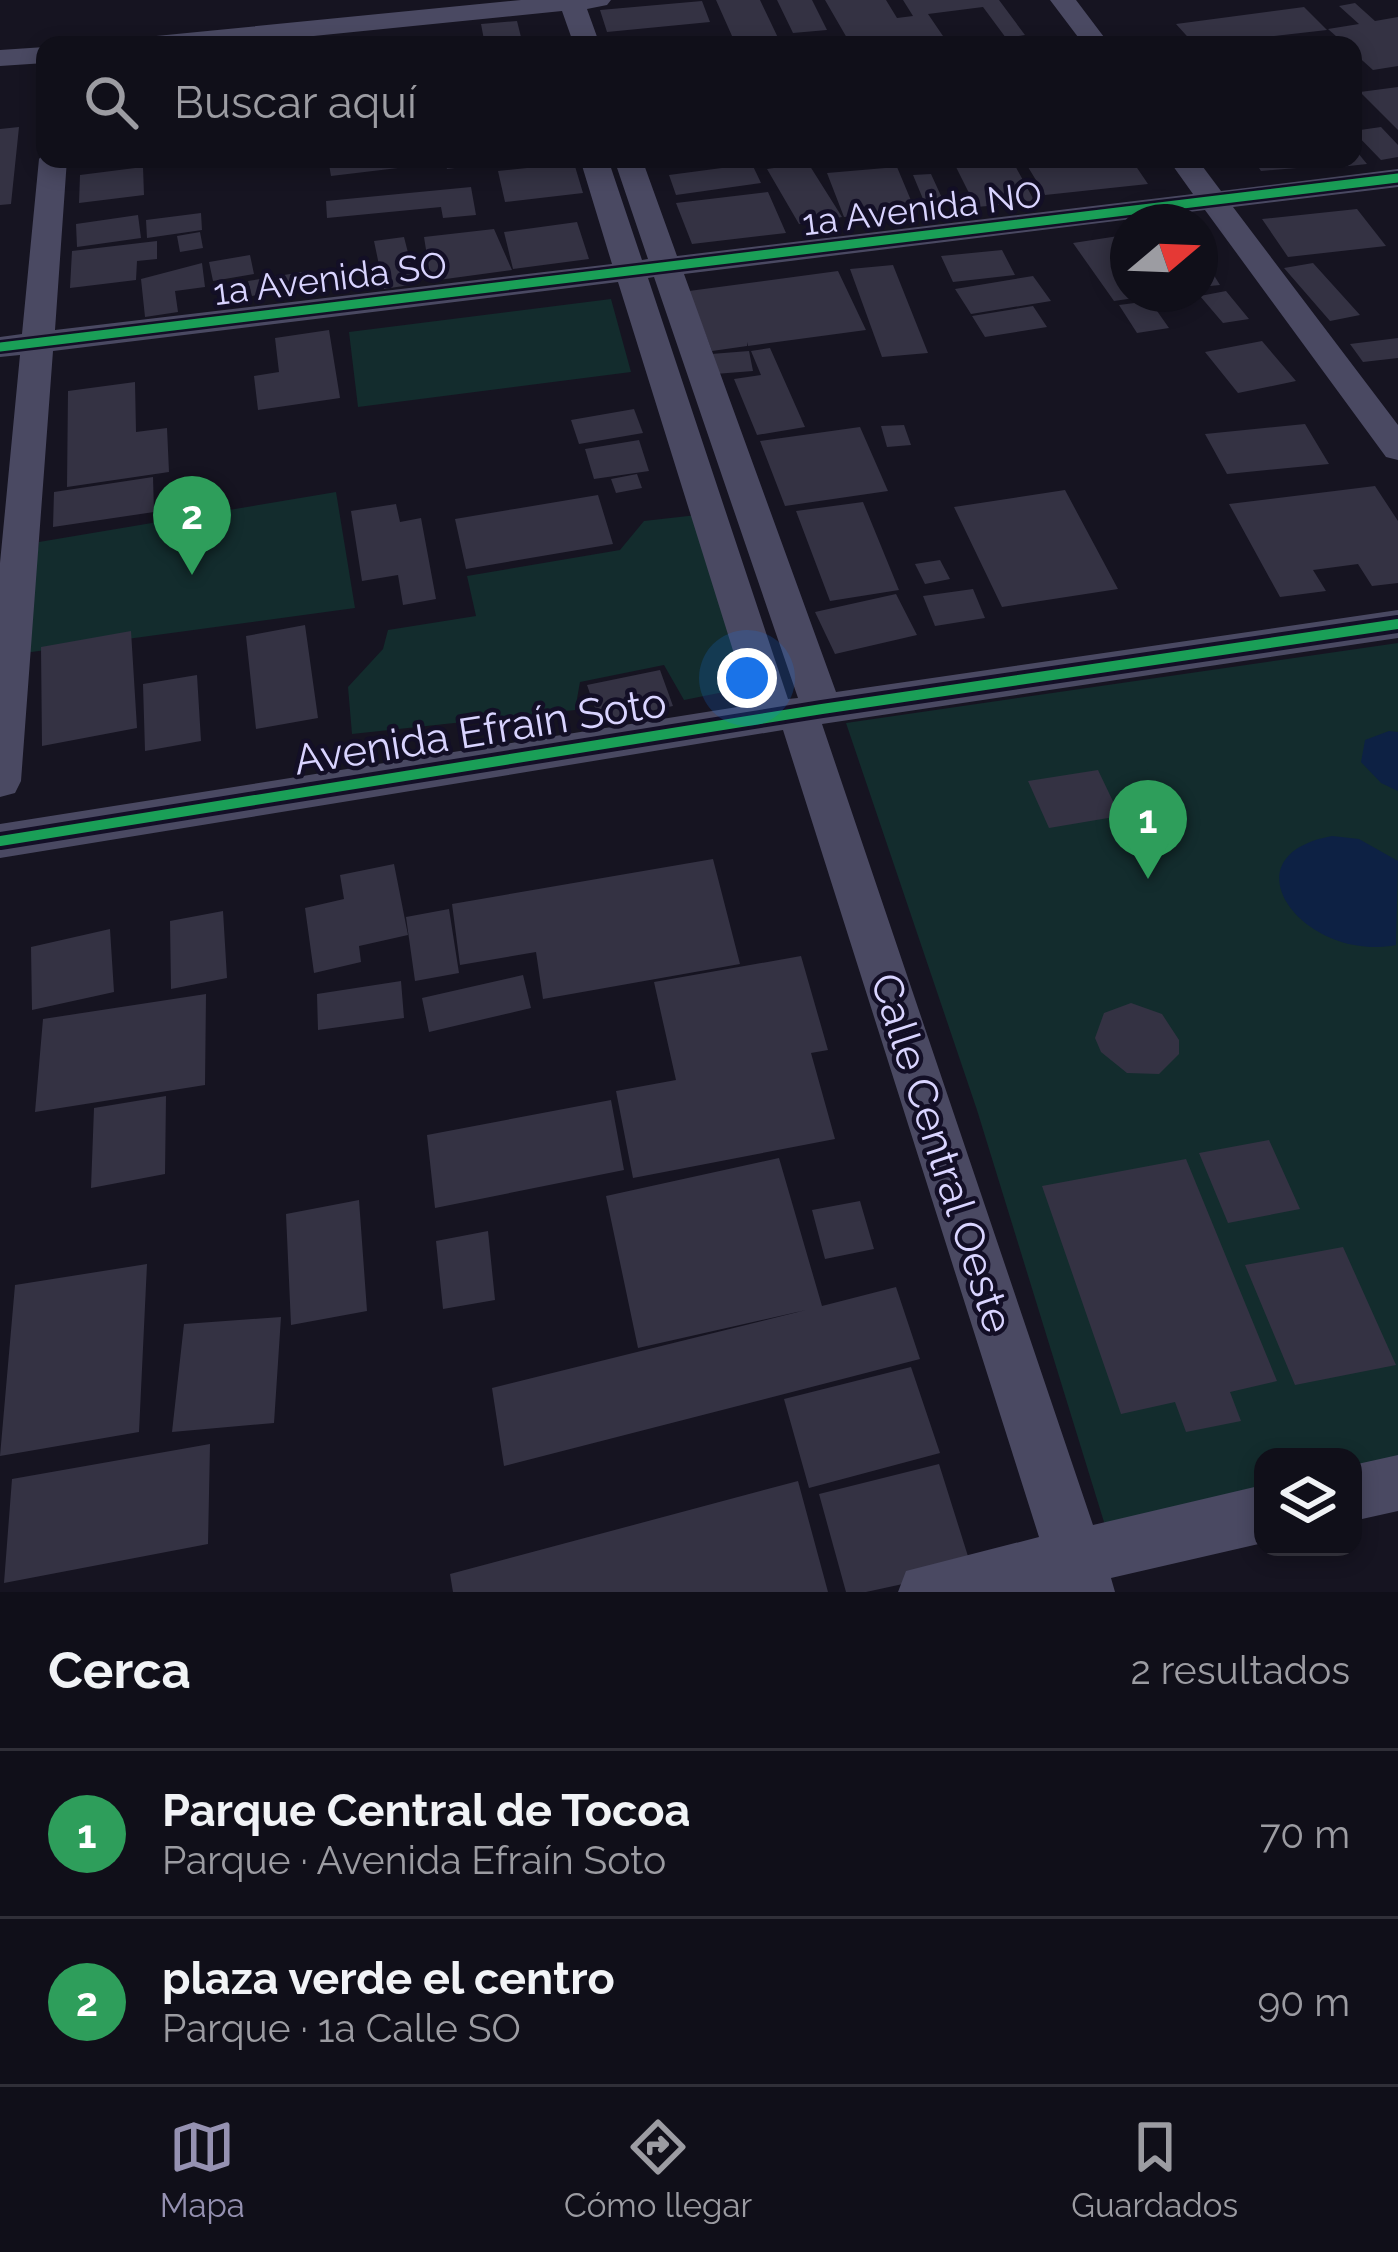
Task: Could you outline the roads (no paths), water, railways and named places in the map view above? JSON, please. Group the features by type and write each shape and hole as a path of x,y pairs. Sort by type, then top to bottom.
{"street":[{"path":"1063,0 1090,36"},
{"path":"242,36 563,6 581,36"},
{"path":"0,58 36,56"},
{"path":"0,781 52,168"},
{"path":"597,168 631,274 798,713"},
{"name":"Calle Central Oeste","path":"631,168 667,269 798,713 1080,1574"},
{"path":"1189,168 1398,448"},
{"name":"1a Avenida NO","path":"667,269 1398,178"},
{"name":"1a Avenida SO","path":"0,347 667,269"},
{"name":"Avenida Efraín Soto","path":"0,841 798,713 1398,624"},
{"path":"1362,1491 1398,1483"},
{"path":"927,1592 1080,1574 1254,1517"}],"water":[{"path":"1398,732 1398,791 1381,783 1361,762 1365,740"},
{"path":"1332,836 1359,839 1398,861 1396,945 1362,946 1332,938 1306,924 1288,905 1280,884 1283,864 1299,847"}],"place":[{"name":"plaza verde el centro","path":"192,575"},
{"name":"Parque Central de Tocoa","path":"1148,879"}]}
